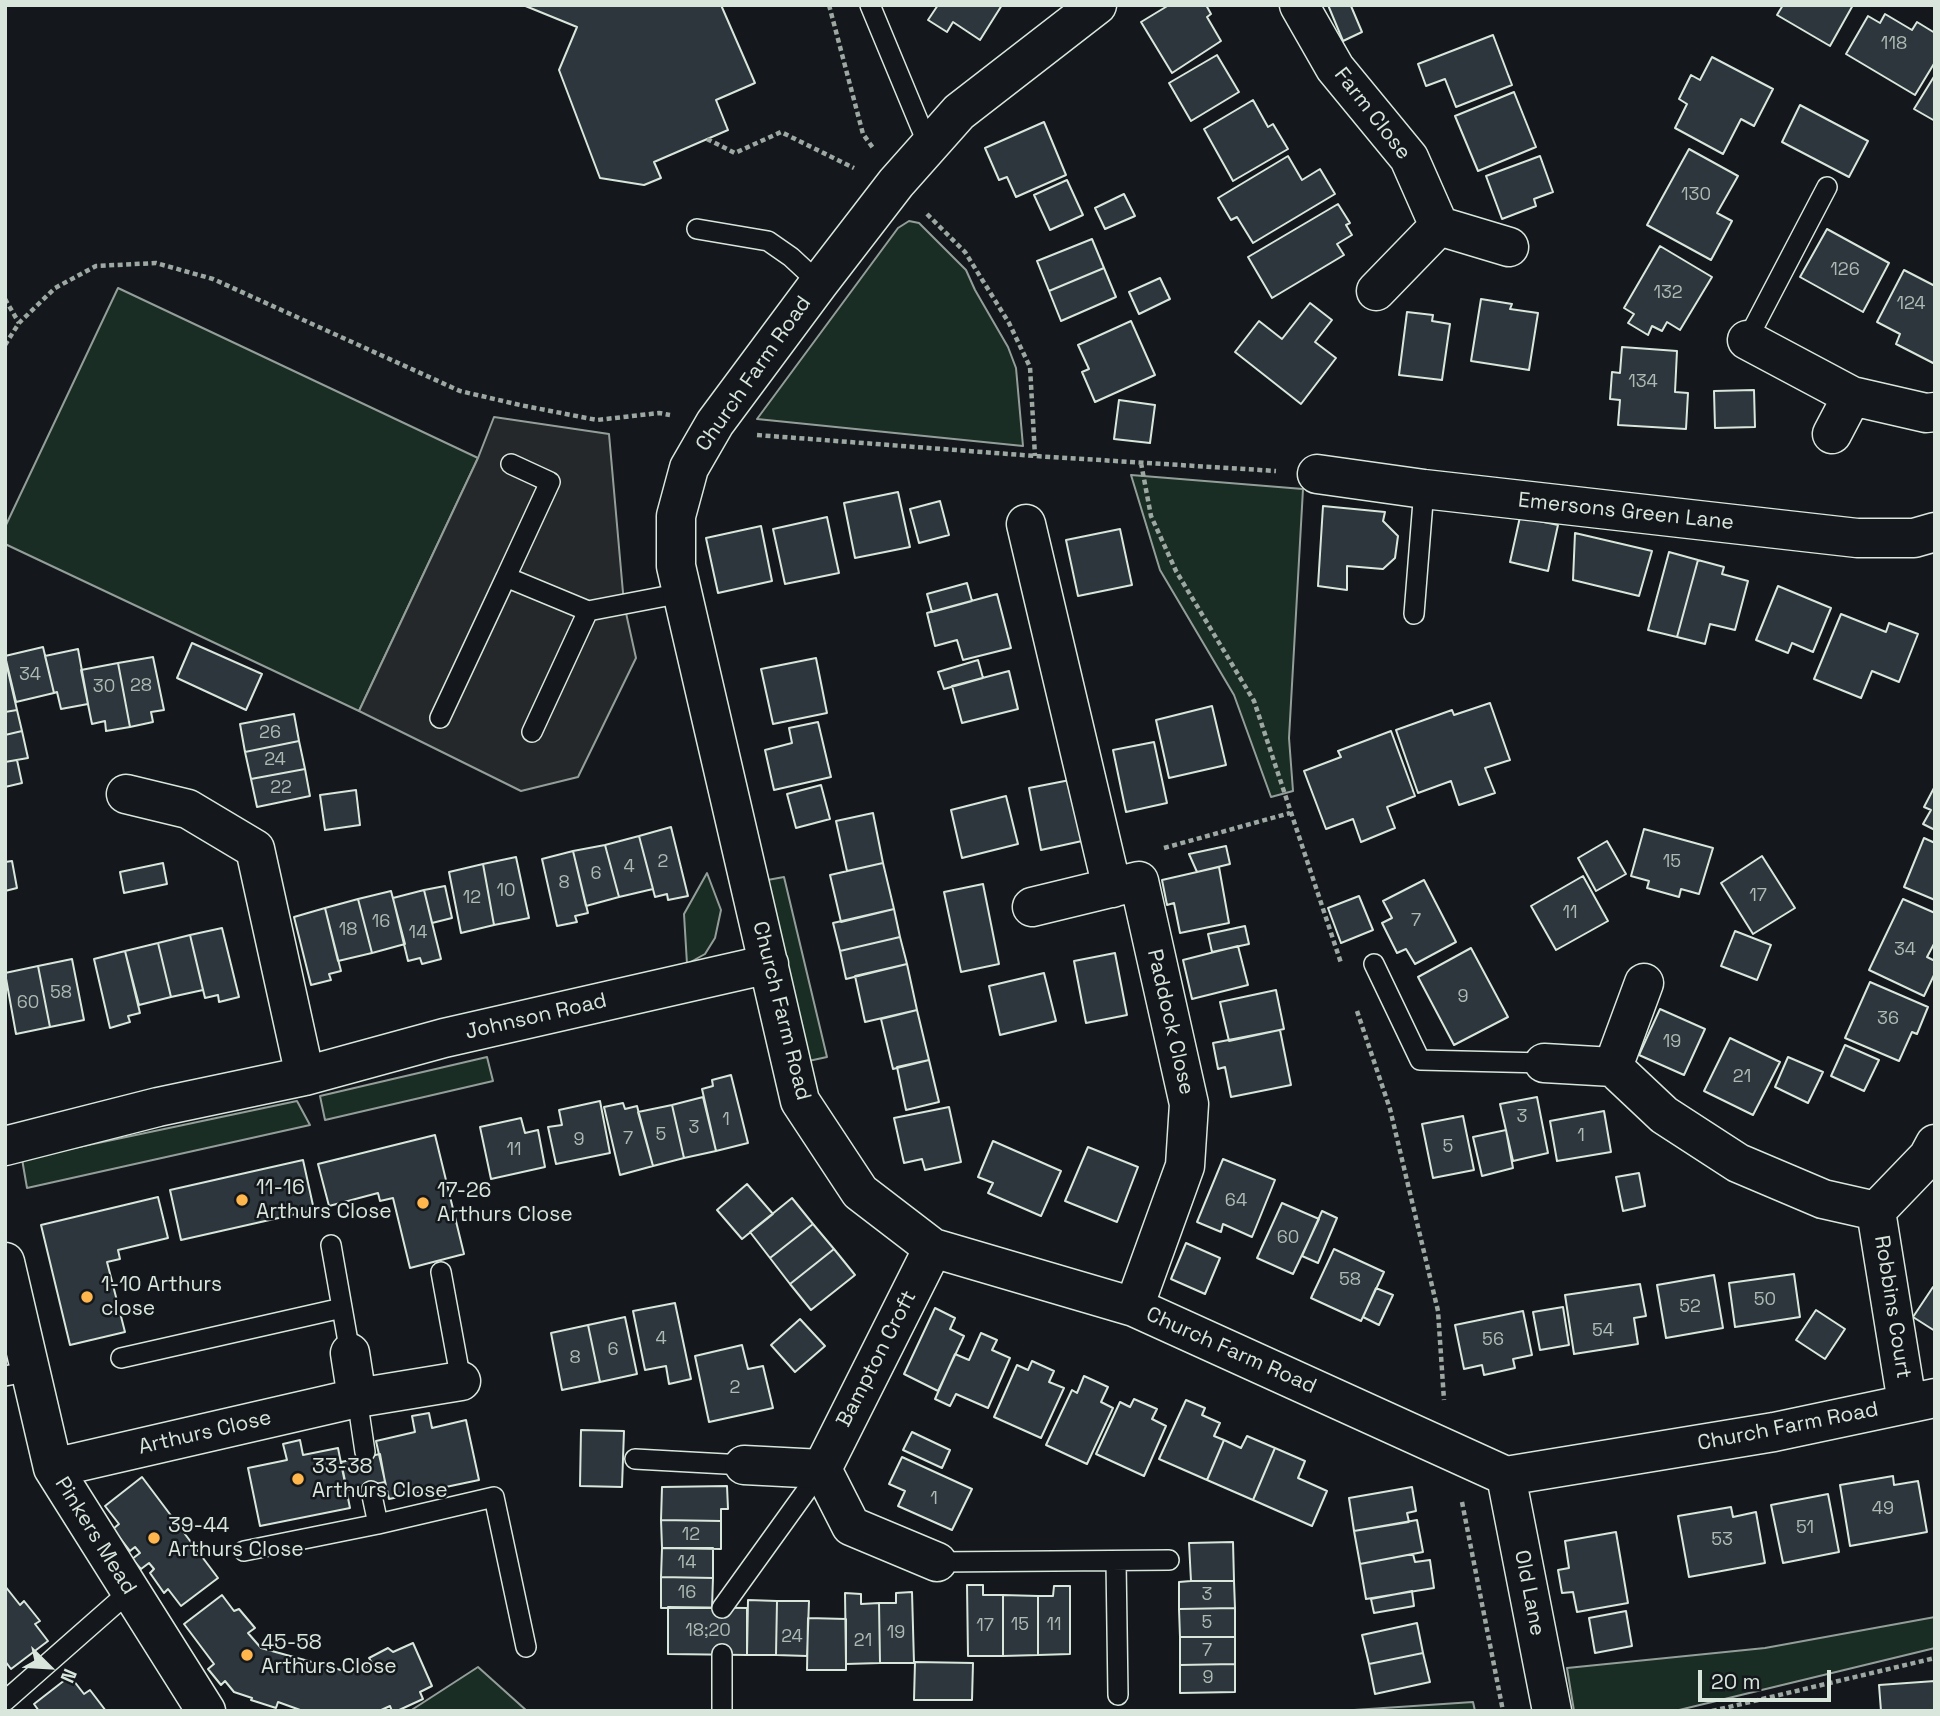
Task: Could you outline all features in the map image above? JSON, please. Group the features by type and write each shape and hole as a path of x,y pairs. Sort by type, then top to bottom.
{"street":[{"name":"Church Farm Road","path":"1097,5 959,112 897,183 819,283 715,423 688,468 676,516 676,566 800,1101 860,1192 933,1248 1134,1307 1506,1476 1774,1432 1921,1400"},
{"name":"Farm Close","path":"1299,5 1335,68 1409,158 1439,226"},
{"path":"1376,291 1439,226 1509,247"},
{"path":"1747,340 1852,396 1926,414 1935,412"},
{"path":"1832,434 1852,396"},
{"name":"Emersons Green Lane","path":"1317,474 1424,489 1857,538 1914,538 1935,532"},
{"path":"1026,524 1109,876"},
{"path":"126,794 188,809 255,849 305,1076"},
{"name":"Paddock Close","path":"1032,907 1109,876 1139,881 1189,1104 1185,1166 1134,1307"},
{"name":"Johnson Road","path":"5,1146 158,1107 305,1076 444,1038 769,964"},
{"path":"1544,1063 1613,1067 1644,983"},
{"name":"Robbins Court","path":"1613,1067 1664,1115 1738,1163 1823,1199 1876,1211"},
{"name":"Robbins Court","path":"1876,1211 1928,1157 1935,1144"},
{"name":"Robbins Court","path":"1876,1211 1921,1400"},
{"name":"Bampton Croft","path":"822,1469 933,1248"},
{"name":"Pinkers Mead","path":"5,1262 18,1374 53,1468 206,1711"},
{"path":"351,1353 357,1398"},
{"name":"Arthurs Close","path":"53,1468 357,1398 461,1381"},
{"path":"744,1465 822,1469 850,1526 937,1562"},
{"name":"Old Lane","path":"1506,1476 1552,1711"}],"lane":[{"path":"870,5 929,147"},
{"path":"1747,340 1827,187"},
{"path":"697,229 768,241 791,257 819,283"},
{"path":"440,718 550,482 510,464"},
{"path":"1414,614 1424,489"},
{"path":"506,577 588,611 682,593"},
{"path":"532,732 588,611"},
{"path":"1374,964 1420,1060 1544,1063"},
{"path":"331,1245 351,1353"},
{"path":"441,1272 461,1381"},
{"path":"121,1357 342,1308"},
{"path":"357,1398 365,1452"},
{"path":"635,1459 744,1465"},
{"path":"722,1608 822,1469"},
{"path":"371,1491 378,1524"},
{"path":"244,1551 494,1497 526,1647"},
{"path":"937,1562 1169,1560"},
{"path":"1116,1561 1118,1695"},
{"path":"5,1701 130,1591"},
{"path":"722,1654 722,1711"}],"path":[{"path":"829,5 863,134 897,183 965,252 1010,323 1030,367 1035,456"},
{"path":"707,139 735,153 781,132 842,164 897,183"},
{"path":"5,345 19,323 55,288 96,266 156,263 214,279 460,391 597,419 659,413 715,423 757,435 1317,474"},
{"path":"5,299 19,323"},
{"path":"1141,463 1151,516 1176,571 1254,701 1342,968"},
{"path":"1109,876 1290,813"},
{"path":"1355,1006 1391,1109 1438,1311 1443,1394 1503,1711"},
{"path":"1712,1711 1935,1658"}],"green space":[{"path":"909,221 919,223 966,270 1008,347 1016,368 1023,446 757,419 898,228"},
{"path":"118,288 478,458 359,711 5,544 5,527"},
{"path":"1131,475 1303,489 1289,738 1293,791 1271,797 1234,695 1160,570"},
{"path":"707,873 721,910 715,938 705,954 687,964 684,914"},
{"path":"784,877 827,1057 804,1062 762,881"},
{"path":"487,1057 493,1081 325,1120 320,1096"},
{"path":"297,1101 310,1125 27,1188 22,1159"},
{"path":"1935,1617 1935,1648 1675,1711 1574,1711 1567,1668 1765,1648"},
{"path":"478,1667 527,1711 410,1711"},
{"path":"1473,1702 1475,1711 1339,1711"}],"shaded area":[{"path":"494,417 609,434 624,604 636,658 578,777 521,791 359,711 478,458"}],"building":[{"path":"523,5 721,5 755,83 716,100 728,130 654,162 661,178 644,185 600,178 559,70 577,27"},
{"path":"938,5 1002,5 980,40 953,22 947,32 928,20"},
{"path":"1169,5 1206,5 1211,14 1207,17 1221,41 1172,73 1141,22"},
{"path":"1328,5 1353,5 1351,6 1362,32 1343,41"},
{"path":"1783,5 1853,5 1830,46 1777,15"},
{"path":"1885,14 1912,30 1917,22 1935,33 1935,62 1915,95 1846,54 1868,16 1880,23"},
{"path":"1493,35 1512,85 1456,107 1445,79 1426,86 1418,64"},
{"path":"1217,55 1239,92 1191,121 1169,83"},
{"path":"1712,57 1773,89 1754,126 1741,119 1723,154 1675,128 1687,104 1679,99 1691,75 1700,80"},
{"path":"1935,75 1935,121 1914,109"},
{"path":"1514,92 1536,147 1478,171 1455,116"},
{"path":"1253,100 1268,127 1273,124 1288,149 1233,181 1204,129"},
{"path":"1800,105 1868,141 1849,177 1782,142"},
{"path":"1044,122 1066,175 1016,197 1007,177 999,180 985,148"},
{"path":"1689,149 1738,176 1717,213 1732,221 1711,260 1647,225"},
{"path":"1288,156 1302,180 1320,169 1335,194 1253,243 1237,217 1231,220 1218,198"},
{"path":"1540,156 1553,192 1534,199 1536,206 1502,219 1486,176"},
{"path":"1067,180 1083,215 1050,230 1034,195"},
{"path":"1124,194 1135,216 1105,229 1095,208"},
{"path":"1338,204 1350,223 1346,225 1352,235 1337,244 1344,255 1272,298 1248,257"},
{"path":"1827,229 1889,263 1863,312 1800,277"},
{"path":"1092,239 1104,268 1049,291 1037,261"},
{"path":"1660,246 1712,277 1680,330 1667,322 1662,331 1652,326 1648,335 1628,323 1634,314 1624,308"},
{"path":"1104,268 1116,297 1061,321 1049,291"},
{"path":"1904,270 1935,286 1935,364 1896,344 1900,334 1877,322"},
{"path":"1160,278 1170,299 1139,314 1129,292"},
{"path":"1481,299 1512,304 1510,309 1538,313 1529,370 1471,361"},
{"path":"1310,303 1332,320 1315,342 1336,358 1301,404 1235,352 1259,321 1282,339"},
{"path":"1407,312 1433,315 1432,321 1450,324 1442,380 1399,375"},
{"path":"1131,321 1155,375 1095,402 1082,372 1089,369 1078,345"},
{"path":"1622,347 1677,351 1675,392 1688,393 1686,429 1618,425 1620,400 1610,399 1612,372 1620,373"},
{"path":"1754,390 1755,427 1715,428 1714,391"},
{"path":"1119,400 1155,405 1150,443 1114,439"},
{"path":"898,492 910,547 855,558 844,503"},
{"path":"940,501 949,535 919,543 910,509"},
{"path":"1323,506 1385,512 1383,521 1398,536 1395,558 1383,569 1347,566 1347,590 1318,586"},
{"path":"827,517 839,573 785,584 773,529"},
{"path":"1520,517 1558,525 1548,571 1510,562"},
{"path":"761,526 772,581 718,593 706,538"},
{"path":"1120,529 1132,585 1078,596 1066,540"},
{"path":"1575,533 1652,551 1639,596 1573,580"},
{"path":"1669,552 1698,560 1677,637 1648,630"},
{"path":"1698,560 1724,567 1722,574 1748,581 1735,630 1710,624 1705,644 1677,637"},
{"path":"967,583 972,601 932,612 927,594"},
{"path":"1778,586 1831,608 1813,652 1792,643 1788,653 1756,640"},
{"path":"997,594 1011,648 963,660 957,640 935,646 927,613"},
{"path":"1841,614 1886,632 1889,623 1918,634 1899,682 1872,671 1861,698 1814,679"},
{"path":"192,643 262,674 246,710 177,678"},
{"path":"43,647 54,693 16,702 5,656"},
{"path":"78,649 88,704 61,709 45,656"},
{"path":"153,657 164,710 151,712 153,722 130,727 118,663"},
{"path":"5,658 17,710 5,712"},
{"path":"816,658 827,713 773,724 761,669"},
{"path":"978,660 983,678 944,689 938,672"},
{"path":"118,663 130,727 106,731 105,721 92,724 81,670"},
{"path":"1009,671 1018,709 962,723 952,686"},
{"path":"1490,703 1510,760 1485,768 1495,793 1459,805 1451,781 1418,793 1396,730 1452,710 1454,715"},
{"path":"1212,706 1226,765 1169,778 1156,720"},
{"path":"17,710 22,731 5,735 5,712"},
{"path":"294,714 299,741 245,752 240,724"},
{"path":"818,722 831,777 774,790 765,750 792,743 789,728"},
{"path":"22,731 28,758 5,762 5,735"},
{"path":"1391,731 1415,796 1387,807 1395,828 1361,842 1353,819 1326,829 1304,771 1341,757 1338,751"},
{"path":"299,741 305,769 251,779 245,752"},
{"path":"1154,742 1167,803 1126,812 1113,750"},
{"path":"17,760 22,783 5,787 5,762"},
{"path":"305,769 310,796 257,807 251,779"},
{"path":"1070,780 1082,841 1041,850 1029,788"},
{"path":"821,785 830,819 796,828 787,794"},
{"path":"1935,786 1935,830 1923,824 1931,810 1924,807"},
{"path":"356,790 360,825 325,830 320,795"},
{"path":"1006,796 1018,844 962,858 951,810"},
{"path":"873,813 883,863 847,871 836,821"},
{"path":"671,827 688,896 668,900 667,894 655,897 639,836"},
{"path":"1644,829 1713,848 1699,894 1681,889 1679,897 1647,888 1649,881 1631,876"},
{"path":"639,836 653,889 619,897 605,845"},
{"path":"1924,838 1935,843 1935,900 1904,887"},
{"path":"1607,841 1626,874 1596,891 1578,858"},
{"path":"605,845 619,897 586,906 573,851"},
{"path":"1226,846 1230,864 1197,872 1189,854"},
{"path":"573,851 588,913 575,916 577,922 557,926 542,859"},
{"path":"1762,856 1795,908 1753,934 1721,883"},
{"path":"516,857 529,918 494,925 483,864"},
{"path":"12,861 17,888 5,891 5,862"},
{"path":"163,863 167,884 124,893 120,872"},
{"path":"883,863 894,909 841,922 830,875"},
{"path":"483,864 494,925 461,933 449,872"},
{"path":"1219,867 1229,923 1180,933 1174,903 1167,905 1162,880"},
{"path":"1583,876 1608,921 1556,950 1531,906"},
{"path":"1424,880 1456,942 1415,964 1406,949 1397,953 1382,923 1392,918 1383,901"},
{"path":"983,884 999,964 961,972 944,892"},
{"path":"445,886 452,918 432,923 424,890"},
{"path":"424,890 441,959 422,964 420,958 408,961 393,898"},
{"path":"391,891 405,944 372,953 358,899"},
{"path":"1359,896 1373,930 1341,943 1328,908"},
{"path":"358,899 372,953 338,961 325,908"},
{"path":"1903,899 1935,913 1935,942 1927,957 1935,961 1935,973 1924,996 1869,970"},
{"path":"325,908 341,971 329,974 331,980 311,985 294,917"},
{"path":"894,909 900,937 840,951 833,923"},
{"path":"1245,926 1249,944 1212,952 1208,934"},
{"path":"222,928 239,997 219,1002 218,995 205,998 190,935"},
{"path":"1735,931 1771,945 1757,980 1721,966"},
{"path":"190,935 203,990 171,997 158,943"},
{"path":"900,937 907,964 846,979 840,951"},
{"path":"158,943 171,997 139,1005 125,951"},
{"path":"1238,946 1248,985 1192,999 1183,960"},
{"path":"1471,948 1508,1017 1454,1045 1418,977"},
{"path":"125,951 140,1013 128,1016 130,1022 110,1028 94,959"},
{"path":"1115,953 1127,1015 1086,1023 1074,961"},
{"path":"72,959 84,1020 50,1027 38,966"},
{"path":"907,964 917,1010 865,1022 855,976"},
{"path":"38,966 50,1027 16,1034 5,973"},
{"path":"1044,973 1056,1021 1000,1035 989,986"},
{"path":"1870,982 1928,1007 1917,1034 1912,1032 1899,1061 1845,1038"},
{"path":"1276,990 1284,1029 1229,1041 1220,1002"},
{"path":"1660,1009 1705,1029 1684,1075 1639,1055"},
{"path":"917,1010 929,1060 893,1069 881,1019"},
{"path":"1280,1030 1291,1085 1231,1097 1225,1067 1218,1069 1213,1043"},
{"path":"1730,1038 1780,1062 1753,1115 1704,1091"},
{"path":"1845,1045 1879,1060 1864,1091 1831,1076"},
{"path":"1788,1057 1823,1072 1808,1103 1775,1087"},
{"path":"929,1060 939,1102 906,1110 897,1067"},
{"path":"731,1075 748,1143 716,1151 702,1089 713,1086 712,1080"},
{"path":"703,1097 716,1151 684,1158 672,1105"},
{"path":"1537,1097 1548,1153 1513,1161 1500,1104"},
{"path":"600,1101 610,1153 556,1164 548,1127 562,1125 559,1110"},
{"path":"623,1103 625,1109 637,1106 653,1166 620,1175 604,1107"},
{"path":"672,1105 684,1158 653,1166 638,1112"},
{"path":"949,1107 961,1162 925,1170 922,1159 904,1163 894,1118"},
{"path":"1604,1111 1611,1152 1557,1161 1550,1121"},
{"path":"1463,1116 1474,1170 1433,1178 1422,1124"},
{"path":"521,1118 525,1133 538,1130 545,1167 491,1179 480,1127"},
{"path":"1506,1130 1513,1168 1482,1176 1473,1137"},
{"name":"17-26 Arthurs Close","path":"435,1135 464,1254 410,1268 393,1198 380,1201 378,1193 329,1206 318,1164"},
{"path":"993,1141 1061,1171 1041,1216 988,1193 993,1183 978,1177"},
{"path":"1088,1147 1138,1167 1117,1222 1065,1201"},
{"path":"1223,1159 1275,1180 1252,1237 1223,1224 1221,1232 1197,1222"},
{"name":"11-16 Arthurs Close","path":"303,1160 314,1210 181,1240 170,1190"},
{"path":"1639,1173 1645,1206 1623,1211 1616,1177"},
{"path":"747,1184 773,1214 742,1239 717,1210"},
{"name":"1-10 Arthurs close","path":"158,1197 168,1238 118,1250 120,1259 107,1262 125,1332 70,1345 41,1225"},
{"path":"792,1198 813,1224 770,1258 750,1232"},
{"path":"1282,1203 1319,1219 1293,1274 1257,1258"},
{"path":"1322,1211 1337,1218 1318,1263 1302,1256"},
{"path":"813,1224 834,1249 790,1284 770,1258"},
{"path":"1186,1243 1220,1258 1205,1294 1171,1279"},
{"path":"834,1249 855,1275 811,1310 790,1284"},
{"path":"1334,1249 1384,1272 1361,1321 1311,1298"},
{"path":"1794,1274 1800,1317 1735,1327 1729,1283"},
{"path":"1714,1275 1723,1328 1666,1338 1657,1285"},
{"path":"1640,1284 1646,1316 1634,1318 1638,1344 1574,1354 1565,1295"},
{"path":"1933,1287 1935,1288 1935,1331 1913,1317"},
{"path":"1376,1288 1393,1295 1379,1325 1363,1317"},
{"path":"675,1303 691,1379 669,1384 666,1366 645,1370 633,1311"},
{"path":"1563,1307 1569,1345 1540,1350 1533,1312"},
{"path":"935,1308 955,1318 950,1329 964,1336 938,1391 904,1374"},
{"path":"1816,1310 1845,1329 1825,1359 1796,1340"},
{"path":"1523,1311 1532,1355 1513,1359 1515,1368 1484,1375 1482,1365 1464,1369 1455,1325"},
{"path":"625,1317 637,1374 600,1382 588,1325"},
{"path":"800,1319 825,1346 795,1372 771,1345"},
{"path":"588,1325 600,1382 562,1390 551,1333"},
{"path":"981,1333 997,1340 992,1350 1010,1358 988,1408 956,1394 950,1406 935,1399 955,1354 969,1360"},
{"path":"742,1345 748,1369 763,1366 773,1408 709,1422 695,1356"},
{"path":"1032,1361 1054,1371 1049,1382 1064,1388 1041,1438 994,1417 1017,1365 1028,1370"},
{"path":"1084,1376 1108,1387 1101,1402 1113,1408 1087,1464 1046,1445 1072,1390 1077,1393"},
{"path":"1134,1399 1157,1409 1152,1419 1166,1426 1144,1476 1096,1454 1120,1402 1130,1407"},
{"path":"1186,1400 1205,1408 1202,1415 1220,1423 1214,1436 1224,1440 1207,1480 1159,1459"},
{"path":"429,1413 432,1428 466,1420 479,1480 389,1499 376,1441 415,1432 412,1416"},
{"path":"581,1430 624,1431 622,1487 580,1486"},
{"path":"912,1432 950,1450 942,1468 903,1450"},
{"path":"1247,1436 1275,1448 1253,1500 1207,1480 1224,1440 1241,1448"},
{"name":"33-38 Arthurs Close","path":"300,1440 303,1455 338,1448 350,1508 260,1526 248,1468 287,1460 283,1444"},
{"path":"1275,1448 1305,1461 1298,1478 1327,1491 1312,1526 1253,1500"},
{"path":"380,1454 385,1482 347,1490 341,1462"},
{"path":"902,1457 972,1489 952,1530 898,1506 905,1491 889,1484"},
{"path":"1893,1476 1894,1485 1918,1481 1927,1532 1850,1546 1840,1485"},
{"name":"39-44 Arthurs Close","path":"142,1477 218,1578 181,1606 168,1589 164,1593 150,1573 154,1569 149,1563 141,1569 132,1559 140,1553 135,1547 130,1551 113,1529 119,1524 105,1506"},
{"path":"727,1486 728,1509 721,1509 721,1521 661,1520 662,1487"},
{"path":"1412,1487 1416,1511 1407,1513 1409,1522 1354,1531 1349,1498"},
{"path":"1828,1494 1839,1552 1783,1563 1771,1505"},
{"path":"1731,1507 1733,1517 1756,1512 1765,1563 1689,1577 1678,1516"},
{"path":"661,1520 721,1521 721,1549 662,1548"},
{"path":"1417,1520 1423,1552 1360,1564 1354,1531"},
{"path":"1616,1532 1628,1603 1577,1612 1573,1592 1562,1593 1558,1570 1569,1568 1565,1541"},
{"path":"1233,1542 1234,1581 1191,1581 1189,1543"},
{"path":"662,1548 713,1548 713,1578 661,1577"},
{"path":"1413,1554 1415,1562 1430,1560 1434,1588 1366,1599 1360,1564"},
{"path":"661,1577 713,1578 712,1608 661,1608"},
{"path":"1234,1581 1235,1608 1179,1609 1179,1582"},
{"path":"967,1585 983,1585 983,1595 1003,1595 1003,1656 968,1656"},
{"path":"5,1586 20,1605 24,1601 40,1621 35,1624 48,1641 11,1669 5,1661"},
{"path":"1054,1586 1070,1586 1070,1654 1038,1655 1038,1596 1053,1596"},
{"path":"1412,1591 1414,1606 1374,1613 1371,1599"},
{"path":"912,1592 914,1663 880,1663 879,1603 896,1603 896,1593"},
{"path":"845,1593 861,1594 861,1604 879,1603 880,1663 846,1664"},
{"name":"45-58 Arthurs Close","path":"222,1595 234,1611 239,1609 255,1628 248,1633 261,1648 352,1673 372,1663 369,1658 388,1648 393,1652 413,1643 432,1686 420,1692 423,1699 397,1711 392,1711 390,1706 379,1711 303,1711 278,1702 276,1708 251,1700 252,1698 234,1692 225,1681 221,1685 208,1669 214,1664 184,1624"},
{"path":"1003,1595 1038,1596 1038,1655 1003,1656"},
{"path":"748,1600 777,1601 776,1655 747,1655"},
{"path":"777,1601 809,1601 807,1656 776,1655"},
{"path":"668,1607 747,1608 747,1655 668,1654"},
{"path":"1235,1608 1235,1637 1180,1637 1179,1609"},
{"path":"1626,1611 1632,1646 1595,1653 1589,1618"},
{"path":"808,1618 846,1619 846,1670 807,1670"},
{"path":"1417,1623 1423,1653 1369,1664 1362,1635"},
{"path":"1180,1637 1235,1637 1235,1664 1180,1665"},
{"path":"1423,1653 1430,1682 1375,1694 1369,1664"},
{"path":"915,1662 973,1663 972,1700 914,1700"},
{"path":"1235,1664 1235,1692 1180,1693 1180,1665"},
{"path":"70,1676 84,1694 90,1690 106,1711 39,1711 34,1704"},
{"path":"1935,1681 1935,1711 1881,1711 1879,1685"}],"place":[{"name":"11-16 Arthurs Close","path":"242,1200"},
{"name":"17-26 Arthurs Close","path":"423,1203"},
{"name":"1-10 Arthurs close","path":"87,1297"},
{"name":"33-38 Arthurs Close","path":"298,1479"},
{"name":"39-44 Arthurs Close","path":"154,1538"},
{"name":"45-58 Arthurs Close","path":"247,1655"}]}
